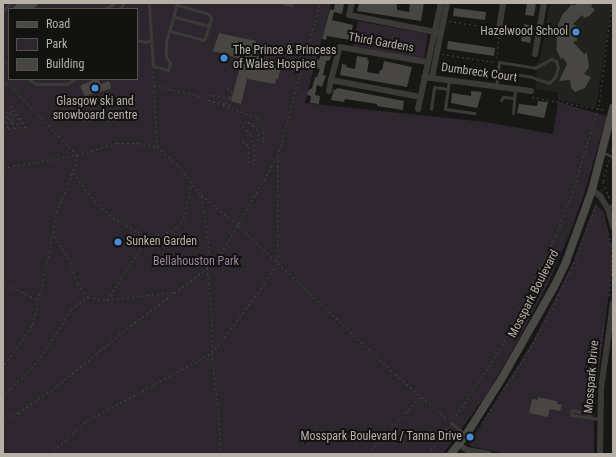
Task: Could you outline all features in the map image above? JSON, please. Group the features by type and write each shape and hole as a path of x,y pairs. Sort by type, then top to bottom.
{"street":[{"path":"352,3 349,15 437,32"},
{"path":"432,77 441,3"},
{"path":"418,109 427,62 437,32 443,20 447,3"},
{"path":"499,29 503,3"},
{"path":"535,54 544,3"},
{"name":"Third Gardens","path":"332,80 340,47 427,62"},
{"name":"Dumbreck Court","path":"424,76 531,91"},
{"path":"329,91 332,80 420,97"},
{"name":"Mosspark Boulevard","path":"451,454 466,435 502,378 554,287 566,262 592,190 613,110"},
{"path":"592,190 611,206 613,227"},
{"name":"Mosspark Drive","path":"600,454 599,419 611,301"},
{"path":"459,444 467,450 489,454"}],"lane":[{"path":"3,11 10,3"},
{"path":"149,3 153,66 168,70 170,63 166,56 166,42 174,17 176,4 209,14 211,18 204,40 170,31"},
{"path":"283,3 292,5"},
{"path":"174,17 209,26"},
{"path":"138,40 146,42 151,40"},
{"path":"496,87 498,62 535,68 551,59 556,61 558,68 555,77 549,83 532,77 498,71"},
{"path":"30,80 36,84 67,84 73,80"},
{"path":"449,80 445,109 475,113"},
{"path":"431,109 434,87 448,89"},
{"path":"513,113 515,89"},
{"path":"502,100 505,97 514,98"},
{"path":"602,152 612,156"},
{"path":"589,417 590,414 572,410 571,416 599,419"},
{"path":"451,423 466,435"}],"path":[{"path":"3,420 18,413 57,386 174,292 216,262 278,156 320,3"},
{"path":"428,454 451,423 500,350 542,264 573,191 598,109 612,3"},
{"path":"436,53 498,62 499,29 443,20"},
{"path":"610,24 613,27"},
{"path":"153,66 157,147"},
{"path":"3,78 77,155"},
{"path":"3,90 7,82"},
{"path":"154,85 200,96"},
{"path":"227,88 232,91 230,98 212,95 230,105 208,100 258,118 261,122 264,141 259,140 258,130 254,126 246,121 243,126 251,135 255,154 254,164 248,164 248,146 239,139"},
{"path":"531,91 532,97 598,109 613,110"},
{"path":"3,122 11,106 21,124 16,124"},
{"path":"6,124 11,110 15,116"},
{"path":"3,130 26,127 18,118 15,116 13,117 11,114 3,127 9,126 10,129"},
{"path":"13,124 14,128"},
{"path":"3,168 77,155 117,143 138,143 157,147 178,165 200,195 238,225 451,423"},
{"path":"611,206 603,182 612,156 613,144"},
{"path":"3,366 32,326 39,300 57,211 72,173 77,155"},
{"path":"50,454 85,422 212,353 265,282 278,262 278,156"},
{"path":"72,173 91,197 113,218 138,232 152,236 166,233 178,227 184,218 191,183"},
{"path":"200,195 209,246 207,268 212,315 212,353 222,454"},
{"path":"605,222 611,245 611,301"},
{"path":"53,233 69,259 77,283 88,297 107,300 174,292"},
{"path":"107,300 143,245 152,236"},
{"path":"3,283 39,300"},
{"path":"3,399 10,388 28,372 40,357 57,333 70,310 88,297"},
{"path":"600,356 605,320"},
{"path":"368,454 421,396"}],"shaded area":[{"name":"Hazelwood School","path":"550,3 612,3 596,108 558,100 558,92 535,89 537,71 534,65 540,61"}],"green space":[{"name":"Bellahouston Park","path":"3,3 331,3 305,103 485,122 553,134 558,102 607,116 584,194 569,235 547,286 487,394 443,454 3,454"},
{"path":"358,21 428,34 424,59 353,46"},
{"path":"595,204 604,212 610,241 612,270 594,407 594,454 508,454 473,447 469,444 533,341 572,265"}],"building":[{"path":"17,3 39,3 35,8 13,8"},
{"path":"335,3 344,4 342,14 334,12 332,20 353,25 350,40 327,36 326,40 322,39 330,9 334,10"},
{"path":"359,3 397,3 397,10 409,12 410,3 424,3 421,21 357,11"},
{"path":"527,3 536,3 534,16 525,15"},
{"path":"577,3 593,3 591,6 595,10 589,16 584,18 582,15 573,24 580,28 577,41 573,42 584,54 587,53 589,67 584,74 591,77 585,88 575,92 571,88 570,80 559,81 567,64 563,58 561,59 556,49 556,31 562,15 572,4 574,6"},
{"path":"454,8 486,12 485,20 453,16"},
{"path":"524,24 533,26 530,43 521,41"},
{"name":"The Prince & Princess of Wales Hospice","path":"219,33 256,41 253,55 282,63 278,79 276,79 275,84 247,79 241,104 231,101 242,59 213,51"},
{"path":"448,41 495,48 494,56 447,49"},
{"path":"322,50 332,51 330,60 326,61 323,75 326,76 322,87 317,85 315,95 320,96 319,104 310,103 311,96 307,95 308,91 312,88 315,77 317,77 320,69 316,68 317,59 319,60"},
{"path":"357,56 368,58 367,60 369,61 367,72 379,74 380,70 382,70 384,61 412,67 407,87 340,75 342,64 347,65 346,67 355,69"},
{"name":"Glasgow ski and snowboard centre","path":"93,80 99,80 101,84 109,81 111,86 110,89 85,96 80,86"},
{"path":"337,88 404,101 403,110 345,99 344,102 331,100 334,89 336,90"},
{"path":"471,91 482,92 477,108 451,103 452,93 471,96"},
{"path":"538,101 548,102 544,118 517,113 519,104 537,106"},
{"path":"538,397 557,401 557,404 562,405 560,411 550,409 548,417 529,413 532,399 538,400"}],"place":[{"name":"Hazelwood School","path":"576,32"},
{"name":"The Prince & Princess of Wales Hospice","path":"224,58"},
{"name":"Glasgow ski and snowboard centre","path":"95,88"},
{"name":"Sunken Garden","path":"118,242"},
{"name":"Mosspark Boulevard / Tanna Drive","path":"470,437"}]}
